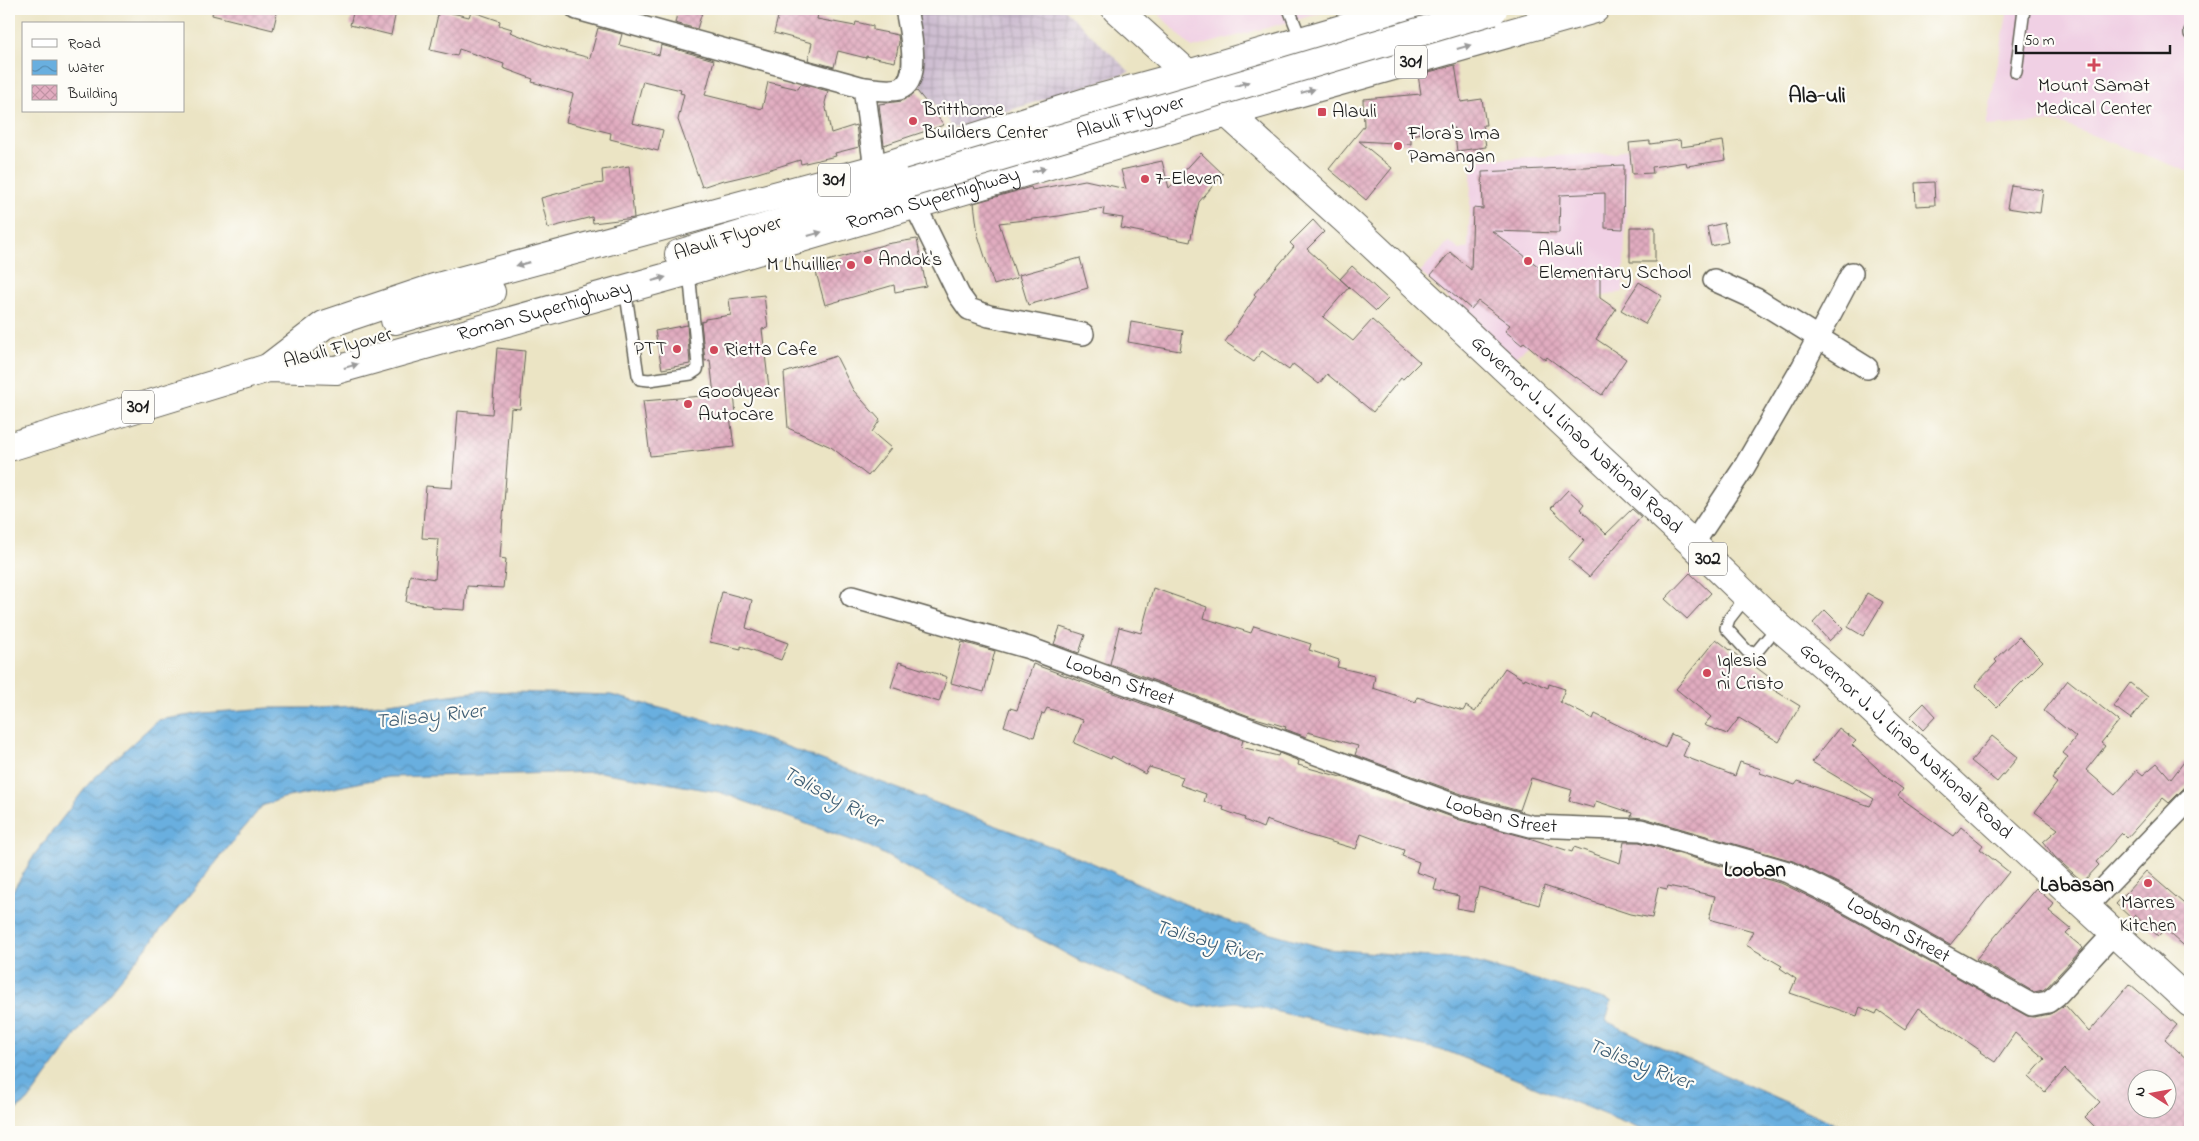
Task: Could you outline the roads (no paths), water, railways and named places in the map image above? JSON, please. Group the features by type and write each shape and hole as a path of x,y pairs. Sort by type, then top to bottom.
{"main road":[{"name":"Governor J. J. Linao National Road","path":"1116,9 1188,74 1227,114 1350,224 1693,544 1778,626 1828,669 2190,1003"},
{"name":"Roman Superhighway","path":"268,368 324,325 424,291 875,169 1089,100 1188,74 1410,9"},
{"name":"Alauli Flyover","path":"912,186 1284,53 1437,9"},
{"name":"Alauli Flyover","path":"268,368 331,354 912,186 1495,9"},
{"name":"Roman Superhighway","path":"9,447 268,368 336,370 689,271 912,186 1227,114 1595,9"}],"street":[{"path":"577,9 618,15 864,88 885,90 899,89 907,85 911,75 913,62 906,9"},
{"path":"864,88 875,169"},
{"path":"912,186 959,295 969,309 989,316 1083,334"},
{"path":"1693,544 1743,469 1852,273"},
{"path":"1714,280 1756,299 1867,368"},
{"name":"Looban Street","path":"852,597 1030,648 1463,808 1531,826 1641,830 1788,872 1834,895 2032,1005 2048,1002 2057,995 2114,933"},
{"path":"2086,907 2190,799"}],"lane":[{"path":"1289,9 1301,40"},
{"path":"2016,72 2024,9"},
{"path":"625,288 640,378 649,380 691,374 698,366 689,271"},
{"path":"1747,596 1729,619 1726,628 1747,651 1753,653 1758,650 1778,626"}],"water":[{"name":"Talisay River","path":"481,691 611,695 721,724 785,746 1079,857 1214,917 1328,949 1467,960 1611,1001 1606,1021 1854,1132 1648,1132 1449,1052 1236,1002 1195,1007 1076,959 870,847 719,792 600,772 388,777 283,798 262,806 87,1020 28,1101 9,1115 9,897 35,854 90,782 158,720 203,713 269,708 373,705"}],"place":[{"name":"Mount Samat Medical Center","path":"2094,65"},
{"name":"Alauli","path":"1322,112"},
{"name":"Britthome Builders Center","path":"913,121"},
{"name":"Flora's Ima Pamangan","path":"1398,146"},
{"name":"7-Eleven","path":"1145,179"},
{"name":"Andok's","path":"868,260"},
{"name":"Alauli Elementary School","path":"1528,261"},
{"name":"M Lhuillier","path":"851,265"},
{"name":"PTT","path":"677,349"},
{"name":"Rietta Cafe","path":"714,350"},
{"name":"Goodyear Autocare","path":"688,404"},
{"name":"Iglesia ni Cristo","path":"1707,673"},
{"name":"Marres Kitchen","path":"2148,883"}],"district":[{"name":"Ala-uli","path":"1817,97"},
{"name":"Looban","path":"1755,871"},
{"name":"Labasan","path":"2077,886"}]}
